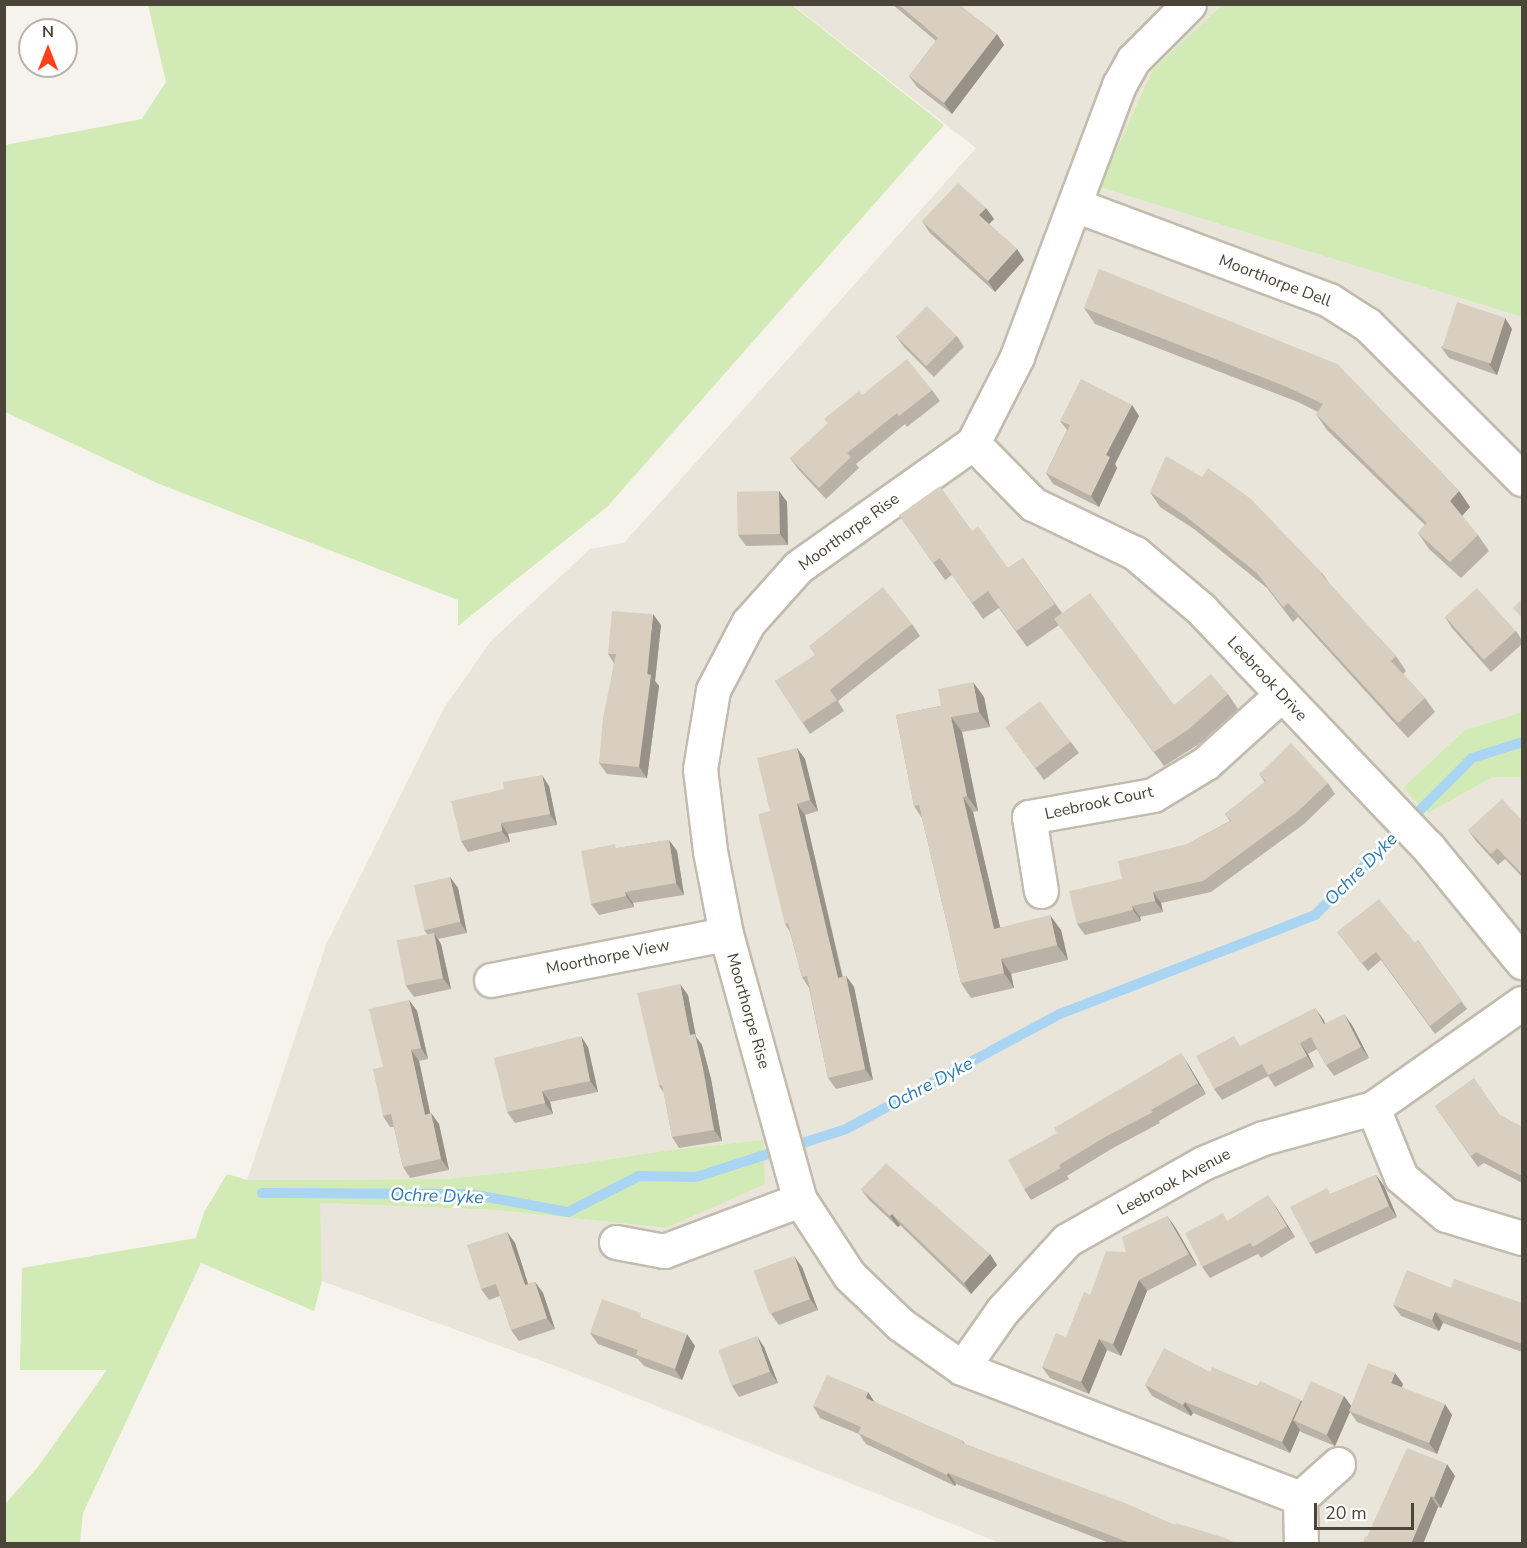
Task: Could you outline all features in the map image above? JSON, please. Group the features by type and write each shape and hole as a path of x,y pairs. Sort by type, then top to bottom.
{"street":[{"name":"Moorthorpe Rise","path":"1189,4 1133,60 1119,85 1017,357 973,443 798,567 748,623 713,690 700,770 710,851 726,934 798,1192 849,1275 900,1324 962,1368 1300,1498"},
{"name":"Moorthorpe Dell","path":"1075,205 1329,300 1368,325 1522,479"},
{"name":"Leebrook Drive","path":"973,443 1033,504 1135,553 1202,609 1281,695 1428,846 1522,962"},
{"name":"Leebrook Court","path":"1041,891 1029,818 1153,795 1206,763 1281,695"},
{"name":"Moorthorpe View","path":"491,980 726,934"},
{"name":"Leebrook Avenue","path":"962,1368 1002,1311 1067,1240 1203,1163 1263,1138 1373,1108 1522,1003"},
{"path":"1373,1108 1401,1178 1446,1215 1522,1238"},
{"path":"616,1242 664,1251 798,1192"},
{"path":"1301,1544 1300,1498 1338,1464"}],"shaded area":[{"path":"793,5 1222,5 1153,69 1099,187 1522,317 1522,712 1465,730 1428,813 1493,777 1522,777 1522,1543 1000,1543 569,1371 322,1281 319,1203 496,1210 666,1228 763,1140 446,1179 247,1180 326,945 444,708 491,641 590,549 624,543 976,148"}],"green space":[{"path":"148,5 792,5 944,125 607,507 458,626 458,600 157,483 5,412 5,145 142,119 166,82"},
{"path":"1222,5 1522,5 1522,317 1099,187 1153,69"},
{"path":"1522,712 1522,777 1493,777 1428,813 1403,788 1465,730"},
{"path":"763,1140 765,1184 666,1228 496,1210 320,1203 322,1281 314,1311 201,1263 83,1513 80,1543 5,1543 5,1504 37,1468 107,1370 20,1370 22,1268 196,1238 204,1212 227,1174 247,1180 446,1179"}],"building":[{"path":"898,4 958,4 997,34 944,103 909,76 938,38"},
{"path":"958,183 986,208 979,215 1017,249 988,281 922,221"},
{"path":"1099,269 1337,364 1459,491 1450,501 1478,535 1450,562 1418,533 1427,523 1316,414 1323,404 1287,387 1084,308"},
{"path":"1457,302 1506,318 1491,363 1442,348"},
{"path":"927,306 957,336 926,366 897,336"},
{"path":"907,359 932,390 899,416 897,413 847,453 851,457 819,488 790,458 828,423 824,419 859,391 862,395"},
{"path":"1081,379 1132,405 1106,455 1110,457 1091,496 1046,473 1070,425 1060,421"},
{"path":"1166,456 1202,477 1208,468 1251,499 1322,573 1396,656 1391,661 1425,698 1398,723 1288,603 1283,607 1257,573 1184,515 1150,492"},
{"path":"940,486 972,531 978,526 1008,568 1023,558 1055,604 1016,631 988,591 972,603 940,558 933,563 899,515"},
{"path":"779,491 780,534 738,535 737,492"},
{"path":"883,587 912,624 830,690 837,700 802,723 775,681 815,655 809,646"},
{"path":"1477,588 1516,631 1484,660 1445,617"},
{"path":"1090,593 1174,705 1211,674 1228,694 1189,729 1154,752 1054,619"},
{"path":"1522,599 1522,618 1513,608"},
{"path":"612,611 653,614 647,674 651,675 639,767 599,763 603,718 616,654 608,654"},
{"path":"973,682 979,712 951,717 967,796 963,797 994,929 1050,915 1057,945 1001,959 1004,973 961,983 919,805 914,806 896,715 941,706 938,689"},
{"path":"1040,701 1071,742 1036,768 1005,727"},
{"path":"1291,743 1328,783 1296,813 1203,881 1153,892 1155,901 1132,906 1133,910 1077,924 1069,891 1122,879 1118,861 1187,844 1231,821 1225,814 1266,781 1259,774"},
{"path":"797,748 810,800 797,804 838,978 846,976 865,1069 828,1078 807,976 802,977 788,923 785,924 758,814 770,811 757,758"},
{"path":"542,775 550,814 501,823 502,831 461,841 451,801 504,789 503,782"},
{"path":"1502,799 1522,820 1522,874 1497,848 1491,854 1468,830"},
{"path":"669,840 676,883 625,892 626,896 591,904 581,851 615,844 616,848"},
{"path":"450,877 460,922 424,930 414,885"},
{"path":"1379,899 1415,943 1418,940 1462,1001 1430,1026 1376,952 1362,963 1337,932"},
{"path":"434,933 443,978 405,985 397,940"},
{"path":"680,984 690,1035 695,1034 703,1068 714,1130 672,1137 662,1085 659,1086 637,993"},
{"path":"409,1000 421,1048 411,1050 425,1115 431,1113 441,1159 403,1167 391,1114 383,1116 373,1069 383,1067 369,1009"},
{"path":"1315,1008 1324,1024 1344,1014 1361,1047 1326,1065 1311,1037 1300,1043 1307,1056 1268,1075 1262,1064 1214,1089 1196,1056 1234,1036 1240,1046"},
{"path":"581,1036 590,1081 542,1091 545,1103 507,1112 494,1058"},
{"path":"1181,1053 1198,1083 1151,1110 1153,1112 1059,1165 1061,1168 1024,1189 1008,1160 1057,1133 1054,1128"},
{"path":"1474,1078 1500,1115 1522,1127 1522,1176 1476,1152 1471,1156 1435,1106"},
{"path":"886,1163 990,1254 964,1283 892,1214 890,1216 861,1189"},
{"path":"1376,1175 1389,1206 1309,1243 1290,1207 1327,1188 1330,1194"},
{"path":"1268,1195 1287,1226 1253,1247 1250,1243 1202,1267 1185,1233 1223,1213 1227,1221"},
{"path":"1167,1216 1189,1254 1139,1280 1113,1344 1099,1339 1081,1382 1042,1367 1056,1333 1066,1337 1084,1292 1090,1295 1106,1251 1126,1252 1122,1237"},
{"path":"507,1232 525,1285 535,1282 547,1318 511,1330 496,1284 481,1289 467,1245"},
{"path":"794,1256 810,1299 769,1314 754,1271"},
{"path":"1407,1270 1451,1288 1454,1279 1522,1303 1522,1344 1435,1312 1432,1320 1393,1305"},
{"path":"602,1299 641,1313 640,1317 687,1334 675,1369 636,1355 638,1350 590,1333"},
{"path":"757,1336 770,1372 731,1386 718,1350"},
{"path":"1164,1348 1210,1372 1212,1367 1257,1386 1260,1381 1301,1400 1282,1442 1185,1402 1183,1405 1145,1385"},
{"path":"1368,1363 1395,1373 1391,1383 1445,1404 1429,1443 1349,1411"},
{"path":"827,1375 868,1392 866,1398 963,1441 962,1443 1125,1503 1175,1525 1176,1523 1238,1544 1133,1544 948,1473 947,1475 858,1433 861,1427 813,1406"},
{"path":"1311,1381 1344,1396 1326,1435 1294,1420"},
{"path":"1407,1448 1447,1464 1434,1497 1431,1496 1411,1544 1363,1544 1365,1536 1367,1537"}],"waterway":[{"name":"Ochre Dyke","path":"262,1193 471,1194 568,1212 639,1176 696,1177 846,1129 1060,1014 1315,915 1472,758 1522,742"}]}
